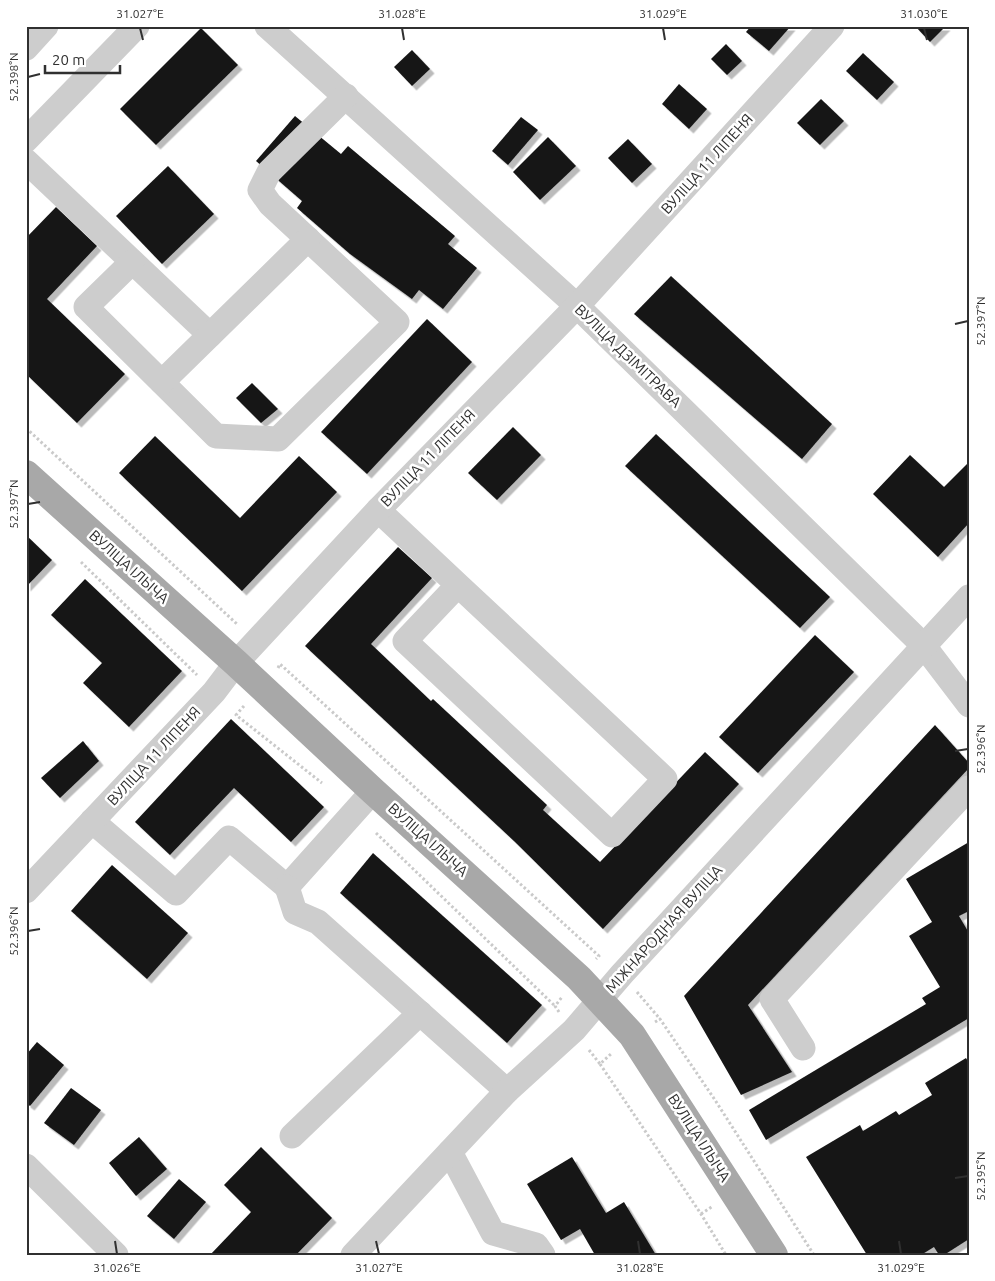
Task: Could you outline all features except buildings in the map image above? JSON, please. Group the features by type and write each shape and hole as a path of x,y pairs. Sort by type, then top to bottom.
{"main road":[{"name":"ВУЛІЦА ІЛЬІЧА","path":"26,474 236,663 373,791 579,978 632,1035 774,1255"}],"street":[{"path":"26,48 46,26"},
{"path":"26,140 137,26"},
{"name":"ВУЛІЦА ДЗІМІТРАВА","path":"267,26 577,306 924,646 969,705"},
{"name":"ВУЛІЦА 11 ЛІПЕНЯ","path":"26,891 214,692 236,663 378,510 577,306 832,26"},
{"path":"132,262 86,307 216,436 278,439 397,322 270,204 260,190 269,172 346,96"},
{"path":"26,162 210,335"},
{"path":"162,382 308,239"},
{"path":"378,510 665,779 612,835 406,641 458,585"},
{"name":"МІЖНАРОДНАЯ ВУЛІЦА","path":"353,1255 507,1091 574,1030 622,974 969,598"},
{"path":"803,1048 772,999 969,788"},
{"path":"286,887 373,791"},
{"path":"92,821 176,892 229,838 286,887 295,912 318,922 507,1091"},
{"path":"292,1136 420,1013"},
{"path":"450,1152 493,1232 536,1245 543,1255"},
{"path":"26,1166 116,1255"}],"path":[{"path":"26,428 280,664"},
{"path":"80,561 236,715 334,792 554,1006"},
{"path":"236,715 262,687"},
{"path":"600,1064 696,1206 726,1255"}]}
